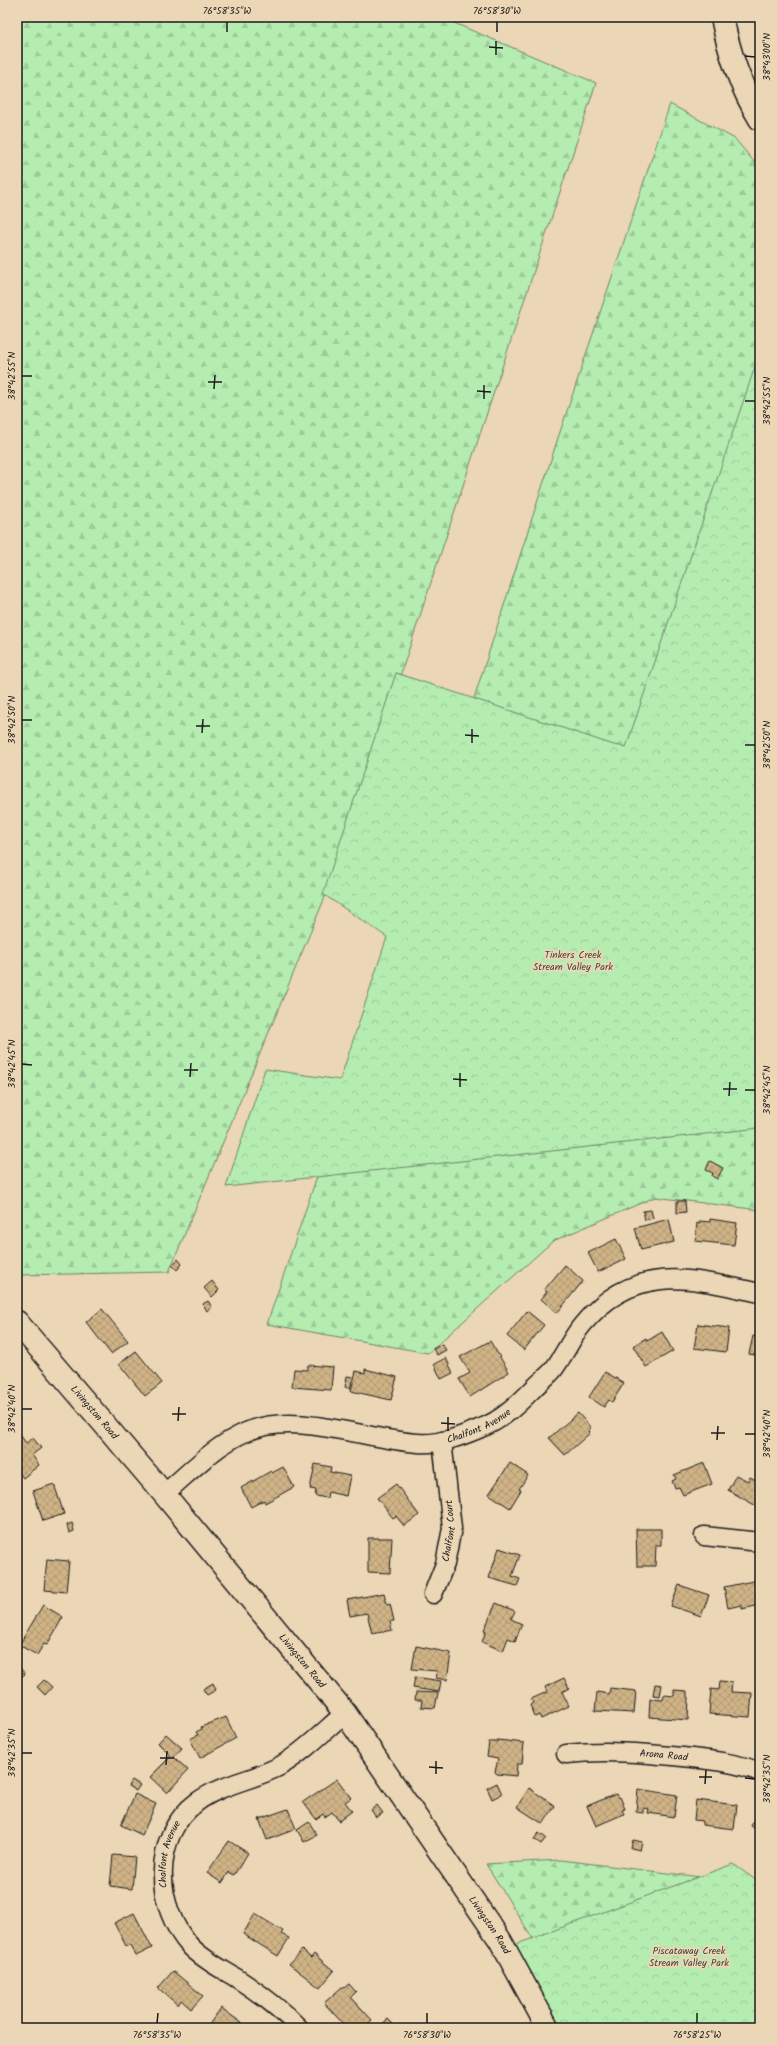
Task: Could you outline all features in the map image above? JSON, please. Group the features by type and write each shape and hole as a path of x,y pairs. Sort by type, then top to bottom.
{"main road":[{"path":"722,17 730,52 752,106 760,120"},
{"name":"Livingston Road","path":"17,1322 164,1494 346,1713 500,1940 548,2028"}],"street":[{"name":"Chalfont Avenue","path":"164,1494 224,1443 247,1431 268,1426 301,1424 420,1444 442,1441 483,1428 506,1414 553,1370 583,1324 613,1296 644,1282 664,1279 727,1286 760,1293"},
{"name":"Chalfont Court","path":"433,1594 445,1564 452,1528 442,1441"},
{"path":"704,1536 760,1542"},
{"name":"Chalfont Avenue","path":"299,2028 280,2009 256,1990 210,1962 181,1936 173,1923 164,1897 163,1884 166,1858 168,1845 176,1823 198,1802 213,1792 262,1775 281,1765 346,1713"},
{"name":"Arona Road","path":"566,1754 601,1751 653,1754 722,1761 739,1764 760,1772"}],"green space":[{"path":"17,17 440,17 596,83 335,873 169,1272 17,1275"},
{"path":"670,104 735,139 760,169 760,1210 655,1197 553,1241 428,1353 267,1324 378,996 558,438"},
{"name":"Tinkers Creek Stream Valley Park","path":"760,352 760,1128 226,1187 265,1069 340,1080 387,937 323,894 396,673 614,745 626,747"},
{"name":"Piscataway Creek Stream Valley Park","path":"561,1860 733,1881 760,2028 589,2028 486,1864"},
{"name":"Piscataway Creek Stream Valley Park","path":"733,1864 760,1883 760,2028 557,2028 509,1947"}],"building":[{"path":"710,1161 723,1168 717,1179 712,1176 713,1173 706,1170"},
{"path":"677,1201 685,1201 686,1212 677,1213"},
{"path":"651,1210 653,1218 645,1220 643,1211"},
{"path":"669,1219 674,1242 641,1250 635,1228"},
{"path":"710,1219 737,1223 734,1245 695,1241 697,1223 700,1224 700,1221 710,1222"},
{"path":"616,1239 626,1259 598,1272 588,1253"},
{"path":"178,1259 182,1264 177,1270 172,1265"},
{"path":"565,1265 583,1281 557,1313 541,1299 547,1292 544,1290"},
{"path":"212,1281 219,1290 212,1297 204,1288"},
{"path":"208,1301 212,1307 207,1311 203,1304"},
{"path":"102,1309 128,1341 111,1354 86,1322"},
{"path":"527,1311 544,1325 524,1350 507,1336"},
{"path":"698,1324 729,1328 726,1352 694,1348"},
{"path":"662,1332 673,1351 646,1367 633,1346 646,1338 647,1341"},
{"path":"753,1336 760,1337 760,1356 749,1354"},
{"path":"490,1341 509,1372 470,1397 459,1379 470,1373 460,1357"},
{"path":"442,1344 446,1350 437,1355 433,1349"},
{"path":"136,1351 162,1383 145,1396 119,1364"},
{"path":"446,1358 453,1373 441,1379 434,1364"},
{"path":"308,1365 333,1367 331,1390 292,1387 294,1369 307,1370"},
{"path":"365,1369 397,1377 391,1400 351,1391 356,1371 365,1373"},
{"path":"605,1372 624,1383 612,1402 609,1400 604,1407 589,1397"},
{"path":"347,1376 353,1377 350,1389 345,1387"},
{"path":"578,1413 591,1428 588,1431 590,1433 565,1455 549,1438"},
{"path":"17,1431 26,1443 33,1438 41,1448 32,1455 39,1465 23,1478 17,1470"},
{"path":"510,1463 528,1475 510,1508 489,1494"},
{"path":"704,1463 712,1484 683,1495 679,1487 675,1488 672,1481 676,1479 674,1475"},
{"path":"315,1464 331,1467 330,1472 350,1476 346,1496 328,1492 327,1498 315,1496 316,1490 310,1489"},
{"path":"283,1467 294,1487 265,1503 264,1500 251,1507 241,1488 271,1471 272,1473"},
{"path":"736,1475 748,1481 750,1477 760,1482 760,1508 728,1490"},
{"path":"54,1484 64,1514 43,1521 33,1491"},
{"path":"396,1484 419,1515 404,1526 396,1516 393,1518 377,1498"},
{"path":"72,1523 74,1531 69,1533 67,1525"},
{"path":"636,1529 661,1529 661,1545 656,1545 655,1566 637,1566"},
{"path":"368,1538 392,1538 390,1573 368,1572"},
{"path":"499,1548 520,1555 512,1576 520,1579 517,1586 489,1578"},
{"path":"47,1559 69,1561 66,1592 44,1590"},
{"path":"758,1580 760,1581 760,1605 742,1609 742,1605 728,1608 724,1587"},
{"path":"679,1585 709,1595 701,1616 671,1606"},
{"path":"384,1593 387,1605 390,1604 394,1621 390,1621 392,1630 372,1634 367,1613 350,1616 347,1600"},
{"path":"496,1603 515,1611 511,1619 522,1624 515,1641 508,1638 503,1651 482,1642 486,1631 484,1630"},
{"path":"43,1605 63,1617 47,1645 44,1644 37,1655 19,1645"},
{"path":"416,1646 451,1653 447,1680 436,1678 437,1671 412,1669"},
{"path":"17,1664 25,1674 17,1680"},
{"path":"415,1677 441,1681 439,1692 413,1688"},
{"path":"564,1678 569,1688 562,1692 569,1706 541,1719 539,1715 535,1717 530,1705 533,1703 531,1699 547,1692 545,1687"},
{"path":"44,1680 52,1687 45,1695 37,1687"},
{"path":"720,1681 732,1682 731,1692 752,1693 750,1717 709,1714 711,1689 719,1690"},
{"path":"213,1683 216,1690 207,1695 203,1689"},
{"path":"655,1684 662,1685 660,1696 653,1695"},
{"path":"610,1688 636,1691 634,1713 595,1711 597,1692 609,1694"},
{"path":"674,1690 687,1691 687,1697 689,1697 688,1720 649,1717 650,1699 663,1700 664,1695 674,1696"},
{"path":"416,1692 438,1693 435,1708 421,1707 422,1700 415,1700"},
{"path":"226,1717 236,1738 200,1758 190,1739 198,1735 196,1732 202,1729 201,1727"},
{"path":"166,1734 182,1748 174,1757 188,1770 167,1793 150,1777 171,1756 158,1743"},
{"path":"498,1740 524,1743 522,1764 517,1764 516,1776 497,1774 495,1772 498,1759 487,1757 489,1742 498,1742"},
{"path":"337,1779 351,1798 345,1802 352,1811 339,1821 332,1812 325,1817 323,1814 316,1819 303,1802"},
{"path":"132,1780 140,1785 136,1791 128,1786"},
{"path":"497,1783 502,1794 492,1799 487,1788"},
{"path":"529,1788 555,1806 543,1824 517,1807"},
{"path":"638,1789 677,1795 674,1817 648,1813 649,1809 643,1808 643,1813 636,1812"},
{"path":"135,1794 156,1804 142,1835 121,1825"},
{"path":"616,1794 618,1798 620,1797 625,1809 622,1810 624,1814 596,1826 587,1806"},
{"path":"696,1800 737,1805 734,1829 702,1825 702,1821 694,1820"},
{"path":"377,1805 383,1813 376,1817 371,1810"},
{"path":"288,1809 296,1829 267,1840 259,1819"},
{"path":"760,1811 760,1832 751,1826"},
{"path":"309,1822 317,1835 304,1842 297,1830"},
{"path":"539,1833 546,1838 541,1844 534,1839"},
{"path":"633,1840 642,1842 640,1850 631,1848"},
{"path":"229,1841 248,1853 234,1875 229,1872 222,1883 207,1873"},
{"path":"113,1855 135,1857 132,1889 110,1886"},
{"path":"134,1913 152,1948 136,1956 130,1945 126,1946 114,1923"},
{"path":"255,1914 283,1931 281,1934 289,1938 278,1956 243,1934"},
{"path":"302,1950 311,1958 314,1954 334,1971 320,1988 289,1964"},
{"path":"173,1971 203,1996 191,2009 181,2000 178,2005 158,1988"},
{"path":"349,1984 356,1992 351,1997 372,2020 363,2028 347,2028 324,2003 342,1987 344,1988"},
{"path":"221,2008 246,2026 245,2028 211,2028 208,2026"},
{"path":"388,2019 394,2025 390,2028 383,2028 381,2025"}]}
